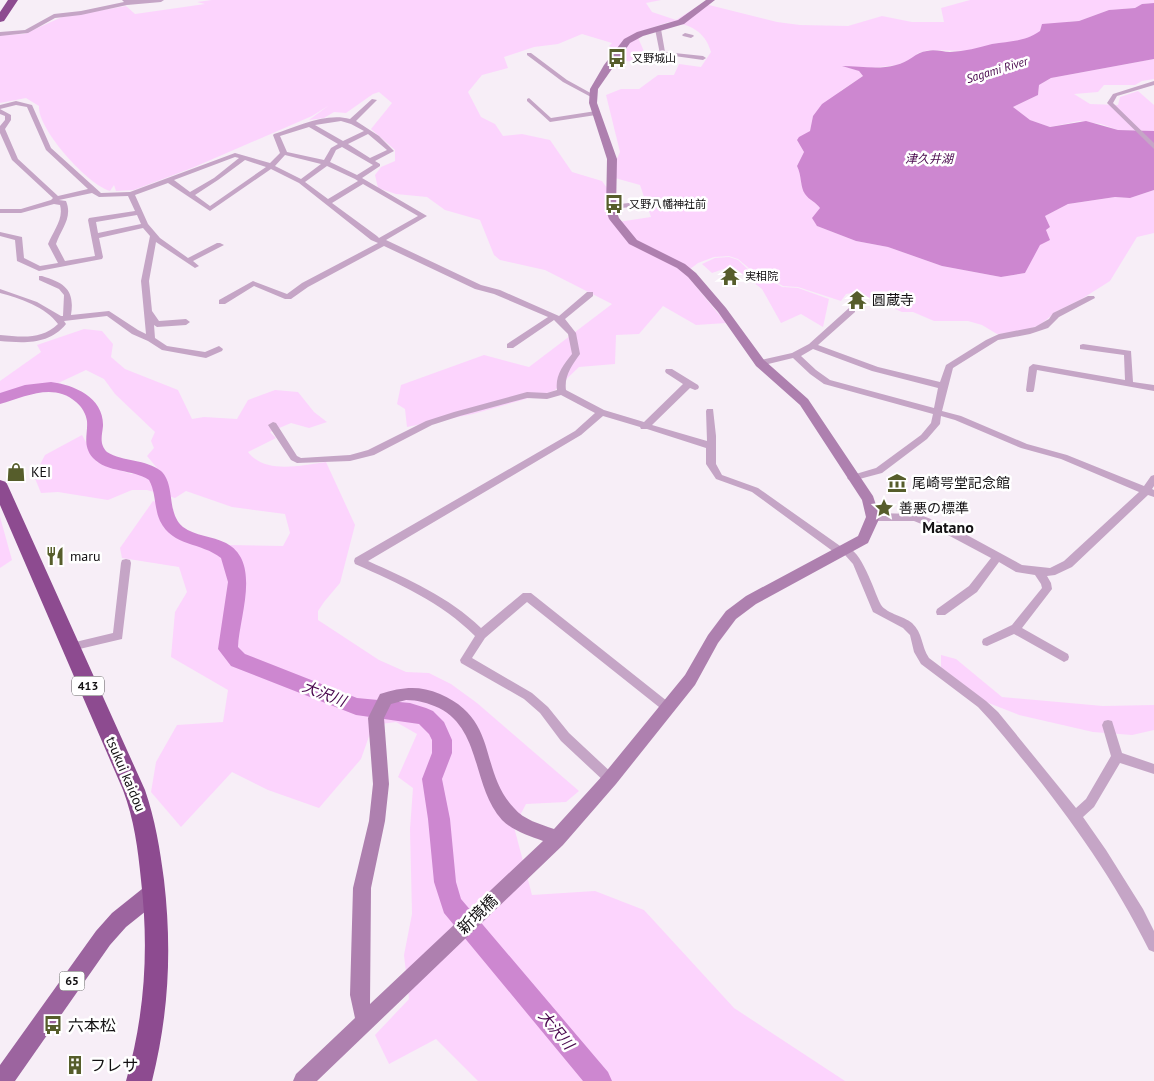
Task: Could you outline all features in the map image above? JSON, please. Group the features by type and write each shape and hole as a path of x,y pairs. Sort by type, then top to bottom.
{"highway":[{"path":"2,14 13,0"},
{"name":"tsukui kaidou","path":"0,486 143,812 154,892 159,949 158,985 152,1030 139,1081"}],"main road":[{"name":"65","path":"2,1081 103,938 119,920 154,892"}],"street":[{"path":"0,34 26,32 54,16 81,13 126,1 161,0"},
{"path":"711,0 681,22 627,41 607,67 594,89 592,96 596,113 612,159 612,207 618,225 633,242 681,266 692,276 722,310 760,363 804,402 852,478 868,499 873,517 914,517 950,531 1020,569 1038,572 1057,571 1068,564 1150,492 1154,478"},
{"path":"658,29 662,53 704,58"},
{"path":"529,54 565,81 592,96"},
{"path":"1154,83 1113,96 1110,103 1154,147"},
{"path":"351,122 374,100"},
{"path":"529,100 550,120 596,113"},
{"path":"0,107 16,103 30,106 48,149 99,195 131,194 235,155 271,166 301,182 374,238 383,240 478,287 497,292 557,317 572,333 576,354 564,370 560,386 562,392"},
{"path":"0,112 8,115 8,120 1,130 15,160 56,200 63,203 66,211 64,221 52,244 63,265"},
{"path":"284,153 284,148 277,141 276,134 310,125 346,119 380,139 391,151 371,160"},
{"path":"310,125 378,165 328,202"},
{"path":"301,182 326,163 333,149 367,132"},
{"path":"222,302 253,283 288,297 423,216 326,163 284,153"},
{"path":"169,180 210,210 271,166 284,153"},
{"path":"190,196 244,158"},
{"path":"0,211 21,212 94,190"},
{"path":"131,194 145,226 153,236 192,264 220,245"},
{"path":"612,207 638,204"},
{"path":"0,234 19,239 20,259 39,269 99,257 97,236 92,220 139,213"},
{"path":"97,236 145,226"},
{"path":"151,340 145,281 153,236"},
{"path":"0,338 32,340 56,331 62,324 69,296 65,289 42,278"},
{"path":"0,290 14,294 64,318 109,313 135,332 165,348 206,355 219,348"},
{"path":"510,346 590,294"},
{"path":"852,478 879,471 924,438 934,424 938,413 949,367 998,337 1032,331 1054,319 1056,314 1091,298"},
{"path":"147,310 157,324 186,322"},
{"path":"760,363 795,355 812,346 852,310"},
{"path":"812,346 875,368 943,386"},
{"path":"1083,347 1128,353 1129,383"},
{"path":"795,355 827,382 958,418 1024,446 1064,457 1150,492"},
{"path":"1030,390 1032,367 1154,388"},
{"path":"644,427 691,385 669,371"},
{"path":"273,425 294,458 300,461 350,458 372,453 429,423 457,414 527,395 547,396 562,392 601,412 644,427 711,446"},
{"path":"710,411 709,421 713,433 711,464 719,477 755,490 857,562 877,609 915,633 919,652 925,661 982,704 994,716 1076,816 1148,924 1154,945"},
{"path":"480,635 467,620 436,598 359,561 578,433 601,412"},
{"name":"新境橋","path":"303,1081 555,841 610,779 690,680 713,639 731,615 751,600 844,551 863,538 873,517"},
{"path":"941,612 973,589 997,557"},
{"path":"71,647 118,636 126,563"},
{"path":"987,642 1014,629 1047,589 1046,583 1038,572"},
{"path":"610,779 565,737 544,710 528,696 465,660 480,635 527,596 668,708"},
{"path":"1014,629 1064,657"},
{"path":"366,1019 361,1009 359,995 362,888 377,821 381,784 376,718 386,699 413,692 430,696 448,705 462,716 473,734 497,800 507,814 522,825 555,841"},
{"path":"1076,816 1090,803 1117,757 1108,725"},
{"path":"1117,757 1154,769"}],"shaded area":[{"path":"212,0 661,0 646,3 652,12 676,20 698,6 709,5 777,22 800,25 848,26 882,16 912,22 944,22 941,8 970,0 1154,0 1154,3 1142,4 1135,8 1109,10 1079,21 1065,22 1018,42 993,44 972,51 929,50 918,53 914,58 897,65 871,68 843,66 859,71 863,76 842,90 813,116 810,131 797,140 804,152 797,166 803,190 820,208 817,226 856,241 888,247 942,266 1001,277 1025,273 1040,241 1050,227 1045,216 1068,204 1115,197 1130,198 1154,190 1154,233 1137,237 1110,281 1080,300 1057,311 1040,325 1020,332 997,334 982,325 968,321 934,321 913,312 902,312 857,292 846,294 841,301 798,287 783,286 766,276 757,275 738,259 729,256 714,257 698,263 685,273 726,323 696,325 663,306 639,334 616,335 615,364 579,367 554,391 473,414 407,427 405,409 397,404 401,385 484,355 529,367 612,304 545,270 500,260 494,255 480,220 445,210 427,197 396,194 378,188 375,175 381,167 395,161 395,150 371,129 392,103 379,92 373,94 346,113 334,112 324,118 309,120 328,106 312,116 192,168 134,190 116,191 114,185 110,191 101,187 77,168 46,128 39,106 26,98 0,103 0,35 24,34 62,17 126,6 135,14 205,4 197,2","holes":["669,22 690,27 705,39 711,52 701,67 679,64 674,75 658,75 639,89 621,89 606,95 620,152 616,161 615,178 640,185 651,217 618,222 609,220 607,188 602,181 572,172 550,140 522,134 503,136 495,124 481,117 468,92 482,75 508,68 504,57 534,47 558,44 582,34 612,43 609,46 622,52 616,59 632,62 639,61 646,56 636,33"]},
{"path":"1154,59 1154,79 1142,81 1135,85 1104,85 1098,92 1074,94 1090,104 1118,105 1120,97 1138,91 1154,105 1154,131 1118,130 1101,124 1079,121 1050,127 1030,120 1013,107 1038,95 1039,85 1051,78"},
{"path":"729,257 738,260 755,276 766,277 782,287 798,288 829,299 823,327 801,314 781,323 762,289 732,266 712,273 702,264 715,258"},
{"path":"84,329 102,331 113,344 111,357 125,369 178,390 192,419 204,417 237,419 248,400 275,390 298,392 314,412 327,422 309,428 291,423 270,432 276,438 248,452 264,464 274,466 284,467 326,462 355,525 340,583 318,611 318,620 379,660 406,672 429,673 451,684 477,703 579,791 566,802 526,804 514,827 532,895 595,891 644,910 734,1008 845,1081 478,1081 436,1039 389,1064 375,1035 409,999 404,955 412,914 410,829 413,788 398,777 417,734 396,722 373,725 361,759 319,808 268,790 232,772 181,827 151,792 156,762 177,725 223,722 228,690 171,657 175,612 187,592 179,567 122,558 120,548 153,501 172,506 173,534 207,548 228,545 283,546 290,533 285,514 232,507 186,491 175,498 147,490 132,490 108,500 58,492 41,493 34,476 45,455 82,435 97,462 131,474 157,468 147,456 154,448 151,441 155,432 115,394 104,379 86,370 54,385 0,393 0,381 41,352 37,345"},
{"path":"0,517 12,560 0,568"},
{"path":"941,655 956,659 1002,697 1103,706 1154,705 1154,730 1132,735 1093,732 1019,715 986,702 941,667"}],"water":[{"name":"津久井湖","path":"1154,3 1154,59 1051,78 1039,85 1038,95 1013,107 1030,120 1050,127 1086,121 1118,130 1154,131 1154,190 1130,198 1115,197 1068,204 1045,216 1050,227 1046,230 1050,240 1040,245 1025,273 1001,277 942,266 888,247 856,241 817,226 812,218 820,208 803,191 797,166 804,152 797,140 810,131 813,116 822,104 863,76 859,71 842,66 876,68 900,64 923,52 933,50 961,51 1017,40 1034,35 1040,31 1042,24 1079,21 1109,10 1135,8 1142,4"}],"waterway":[{"name":"大沢川","path":"0,399 25,390 38,388 51,387 76,393 86,402 93,414 95,420 93,441 96,451 107,460 141,469 155,476 159,481 164,507 171,526 183,535 215,545 228,554 236,571 237,582 228,649 238,660 356,706 410,712 426,717 437,728 442,740 442,753 432,779 439,819 445,882 452,905 480,941 599,1081"}],"place":[{"name":"又野城山","path":"617,58"},
{"name":"又野八幡神社前","path":"614,204"},
{"name":"実相院","path":"730,276"},
{"name":"圓蔵寺","path":"857,300"},
{"name":"KEI","path":"16,472"},
{"name":"尾崎咢堂記念館","path":"897,483"},
{"name":"善悪の標準","path":"884,508"},
{"name":"maru","path":"55,556"},
{"name":"六本松","path":"53,1025"},
{"name":"フレサ","path":"75,1065"}],"district":[{"name":"Matano","path":"948,527"}],"water label":[{"name":"Sagami River","path":"997,70"}]}
